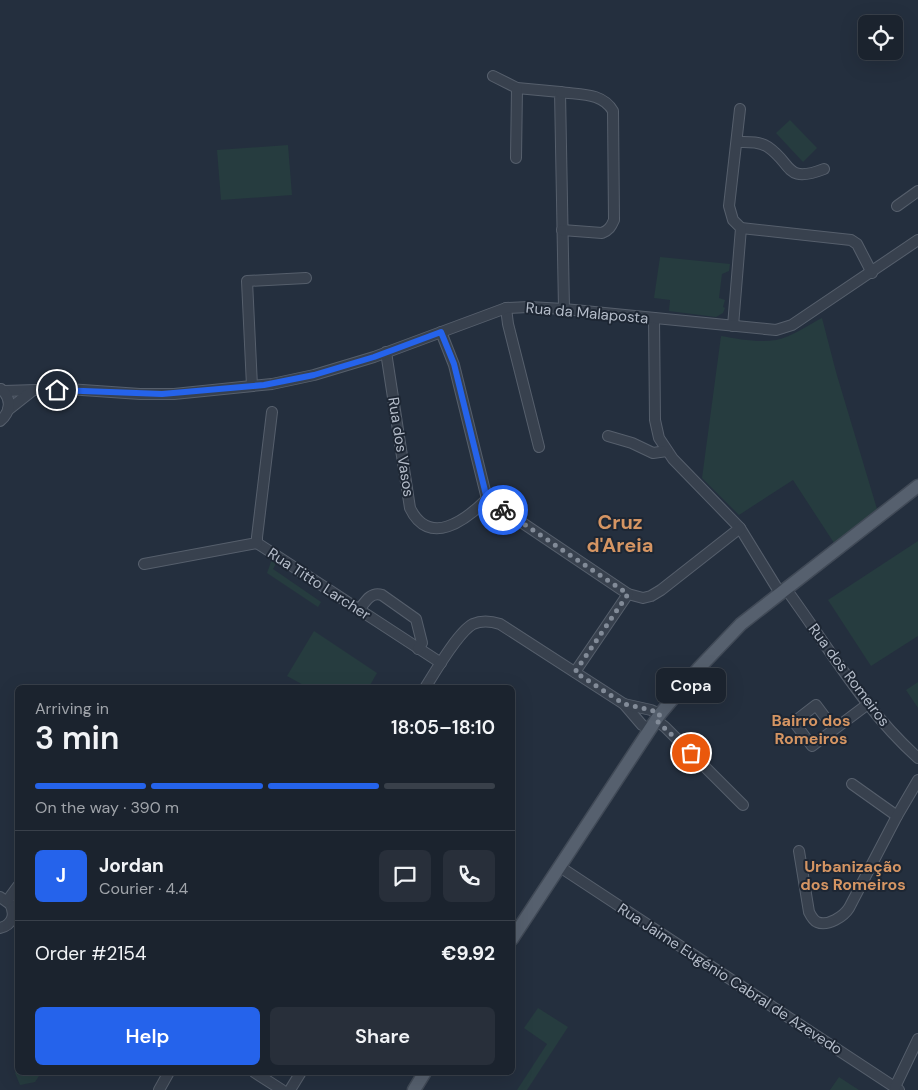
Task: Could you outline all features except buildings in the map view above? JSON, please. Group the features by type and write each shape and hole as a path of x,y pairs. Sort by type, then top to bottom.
{"main road":[{"path":"515,936 655,721 698,668 729,634 918,486"},
{"path":"414,1090 423,1075"}],"street":[{"path":"493,76 517,88 598,97 609,105 613,111 614,220 612,226 602,233 562,230"},
{"path":"516,158 517,88"},
{"path":"560,92 564,309"},
{"path":"740,109 729,206 734,220 741,228 851,240 857,244 872,272"},
{"path":"737,142 755,142 768,148 791,171 800,175 807,176 824,169"},
{"path":"897,206 918,191"},
{"path":"733,326 741,228"},
{"name":"Rua da Malaposta","path":"2,390 81,389 140,394 174,394 252,386 314,375 386,352 506,308 564,309 769,331 783,329 792,325 918,240"},
{"path":"252,386 247,281 306,278"},
{"path":"506,308 508,324 538,447"},
{"name":"Rua dos Romeiros","path":"654,318 655,420 659,438 673,459 740,528 783,591 868,704 898,740 918,758"},
{"path":"441,332 454,364 487,499 628,594 643,598 651,596 740,528"},
{"name":"Rua dos Vasos","path":"386,352 410,508 413,513 420,521 429,526 445,528 463,519 487,499"},
{"name":"Rua da Malaposta","path":"2,390 9,403 8,410"},
{"path":"0,421 8,410 32,391"},
{"name":"Rua Titto Larcher","path":"272,412 257,542 441,663"},
{"path":"608,436 632,442 653,453 667,451"},
{"path":"144,564 257,542"},
{"path":"359,610 376,593 382,595 416,619 422,643 418,649"},
{"path":"575,672 628,594"},
{"path":"427,685 441,663 469,627 487,621 500,624 624,704 642,725 655,721"},
{"path":"624,704 651,710 655,721 665,727 743,805"},
{"path":"834,729 868,704"},
{"path":"800,851 809,912 813,918 823,923 840,918 846,914 918,780"},
{"path":"852,784 897,816"},
{"name":"Rua Jaime Eugénio Cabral de Azevedo","path":"560,867 897,1089"},
{"path":"0,928 14,923 10,904 4,899 15,889"},
{"path":"897,1089 918,1039"},
{"path":"159,1090 167,1075"},
{"path":"259,1075 282,1090"},
{"path":"290,1090 299,1075"}],"green space":[{"path":"790,120 817,148 803,162 776,133"},
{"path":"288,145 292,195 221,200 217,150"},
{"path":"660,257 730,264 729,271 722,274 719,298 725,300 723,313 716,317 669,311 670,300 654,298"},
{"path":"822,318 877,509 834,543 793,480 739,515 702,478 721,336 756,341 776,340 794,334"},
{"path":"918,541 918,636 871,666 828,600"},
{"path":"272,559 277,562 273,569 321,602 318,607 267,573"},
{"path":"314,631 377,673 370,685 303,685 287,676"},
{"path":"918,682 918,708 906,690"},
{"path":"538,1008 568,1027 527,1090 517,1090 547,1044 524,1028"},
{"path":"16,1075 40,1075 35,1082 20,1085"},
{"path":"839,1077 859,1090 830,1090"}],"way so far":[{"path":"503,510 628,594 575,672 624,704 660,714 656,720 691,753"}],"place":[{"name":"Copa","path":"691,753"}],"district":[{"name":"Cruz d'Areia","path":"620,534"},
{"name":"Bairro dos Romeiros","path":"811,729"},
{"name":"Urbanização dos Romeiros","path":"853,875"}],"route":[{"path":"57,390 81,389 140,394 184,394 264,385 314,375 374,357 441,332 454,364 487,499 503,510"}]}
